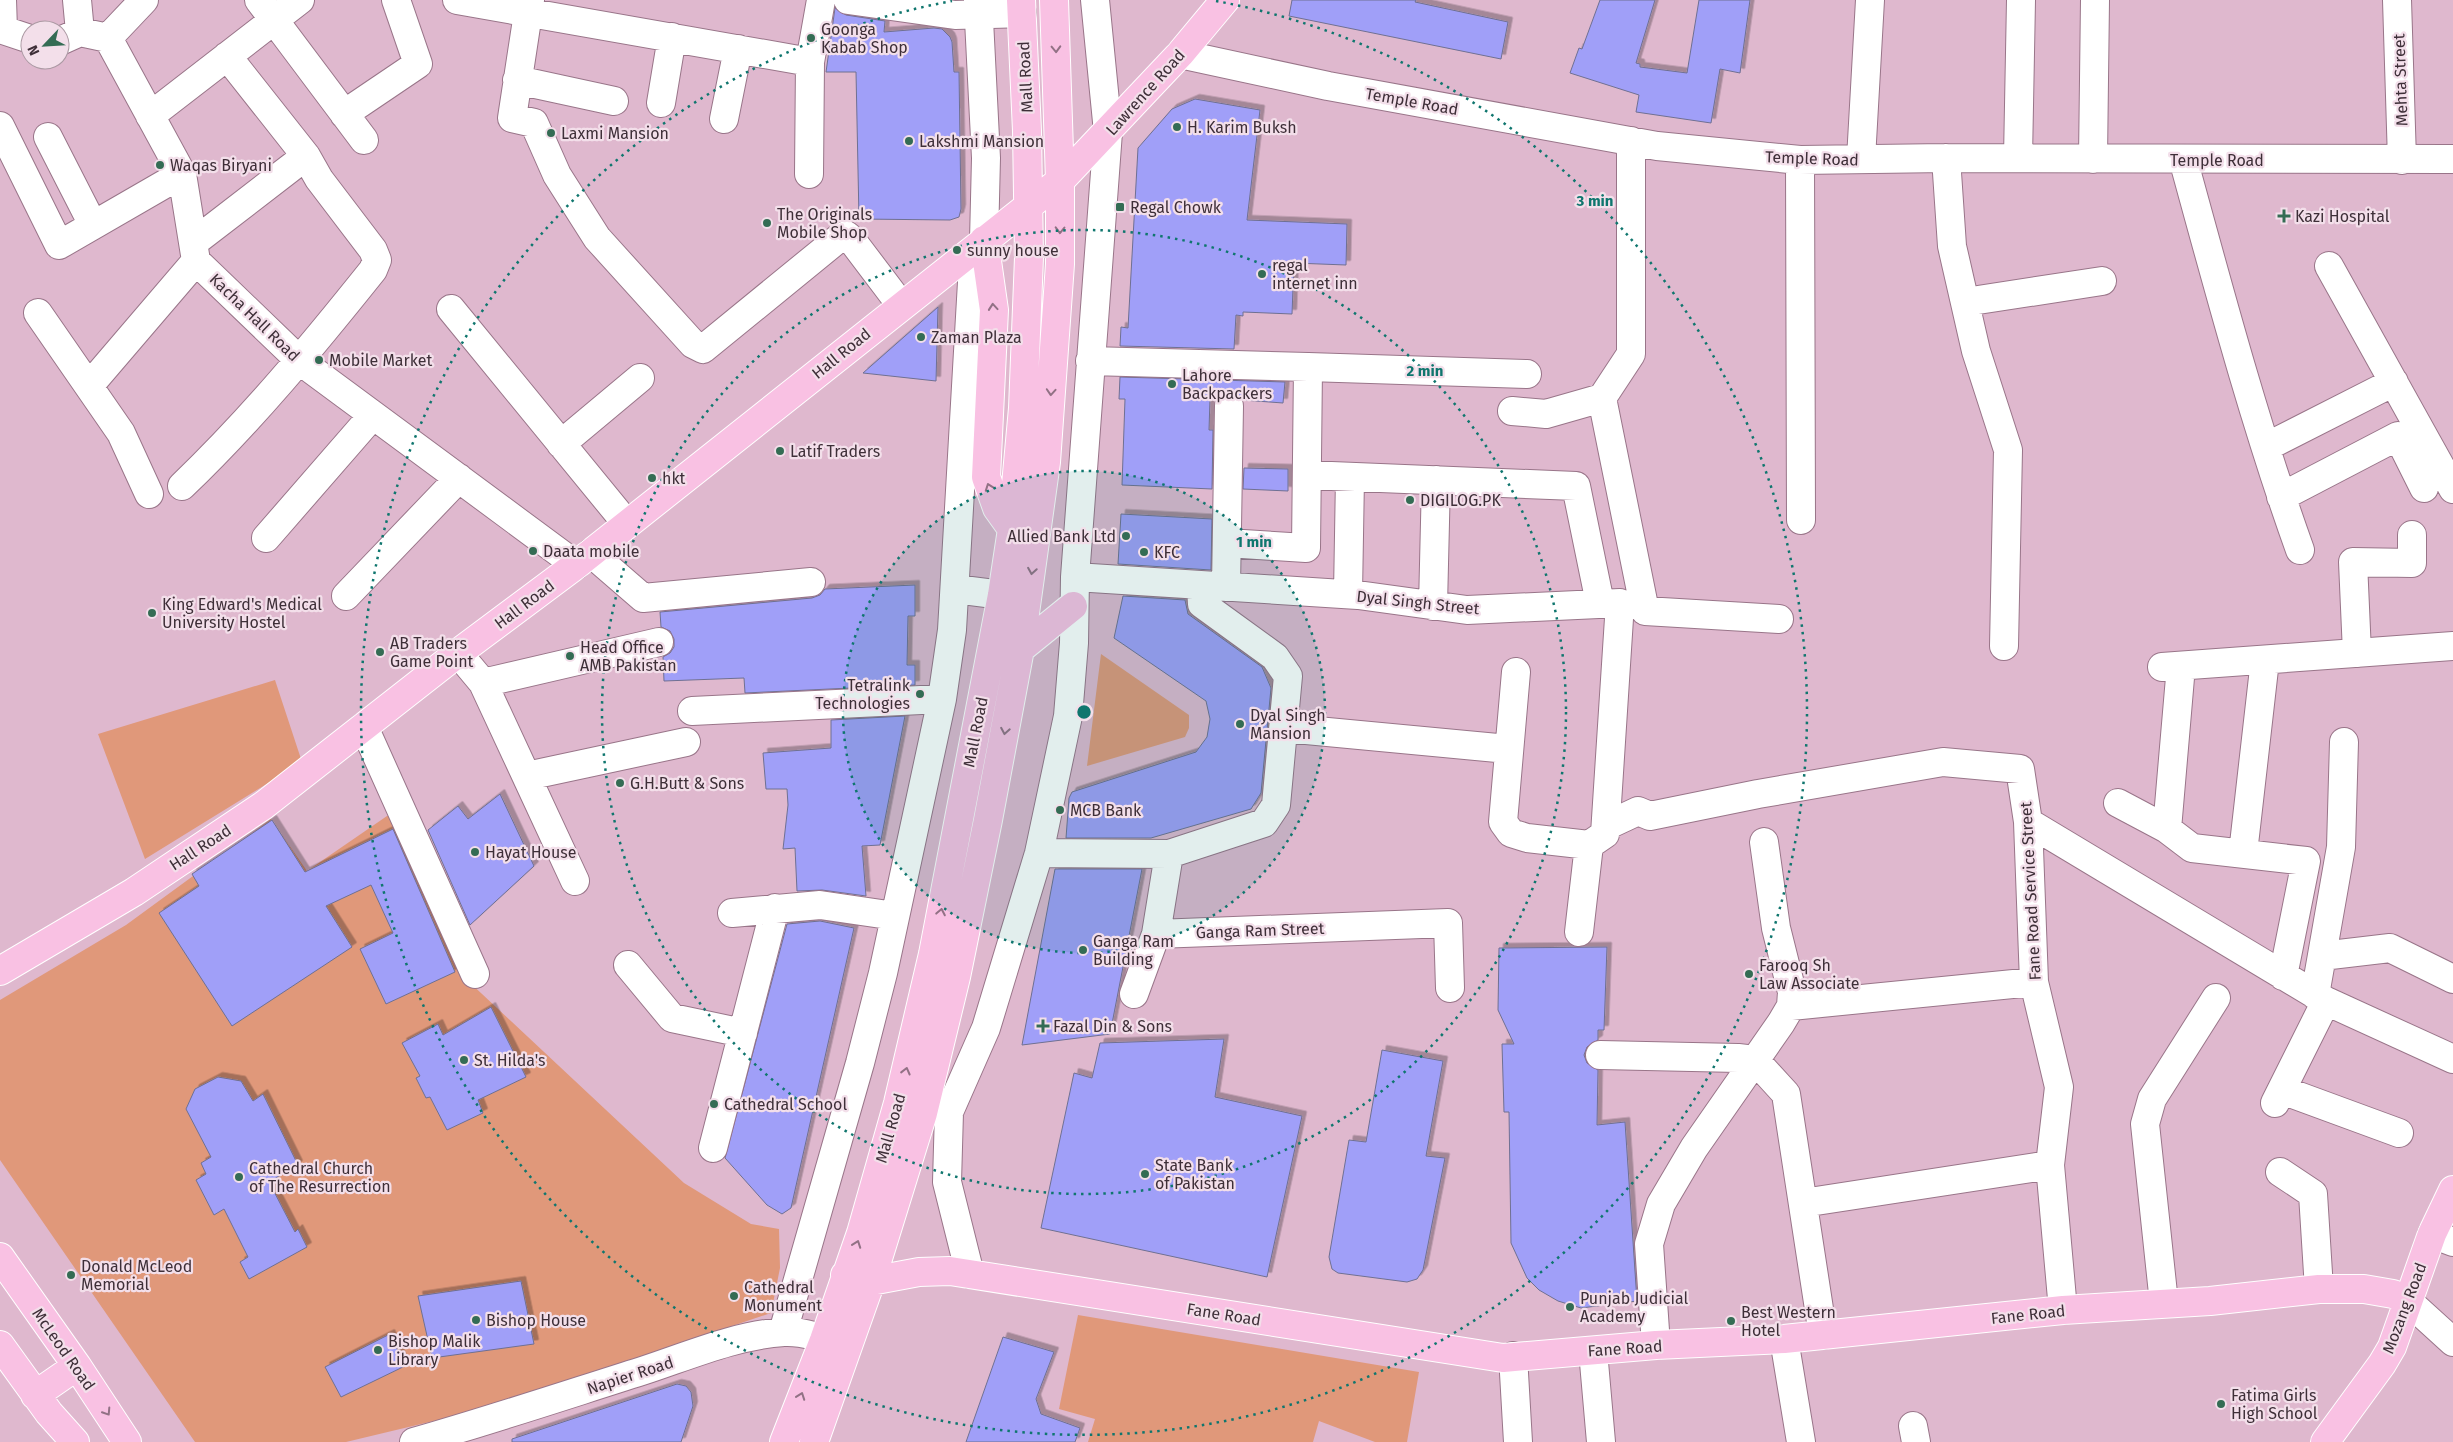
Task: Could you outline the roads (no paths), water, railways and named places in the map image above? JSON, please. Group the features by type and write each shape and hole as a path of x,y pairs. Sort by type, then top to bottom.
{"main road":[{"name":"Mall Road","path":"784,1442 835,1344 872,1281 936,1112 956,977 1020,649 1046,462 1060,264 1060,181 1054,0"},
{"name":"Lawrence Road","path":"1027,208 1060,181 1108,132 1180,54 1225,0"},
{"name":"Mall Road","path":"814,1442 835,1344 845,1275 861,1233 912,1044 933,954 1002,596 1012,529 1023,408 1029,256 1027,131 1022,7"},
{"name":"Hall Road","path":"0,971 134,892 264,805 458,653 584,559 901,305 1027,208"},
{"path":"984,240 994,310 986,477 997,508 1012,529"},
{"path":"1020,649 1073,606"},
{"name":"Mozang Road","path":"2325,1442 2382,1364 2392,1347 2408,1301 2442,1238 2453,1190"},
{"name":"McLeod Road","path":"0,1257 77,1366 127,1442"},
{"name":"Fane Road","path":"845,1275 872,1281 919,1272 950,1271 1503,1358 1656,1346 1784,1340 2063,1310 2164,1303 2210,1302 2319,1289 2364,1289 2393,1294 2408,1301"},
{"path":"0,1346 35,1395 75,1442"},
{"path":"35,1395 77,1366"}],"street":[{"path":"2,0 1,29 20,36"},
{"path":"77,0 70,36 108,38 144,0"},
{"path":"150,116 227,56 267,10 300,0"},
{"path":"344,114 418,64 396,0"},
{"path":"457,0 529,6 672,37 810,62"},
{"path":"809,174 810,62 821,0"},
{"path":"850,0 955,15 978,8 1022,7"},
{"path":"970,1274 947,1182 936,1112 986,1028 1039,853 1068,716 1074,643 1073,606 1108,132 1095,0"},
{"path":"1861,159 1870,0"},
{"path":"2018,158 2020,0"},
{"path":"2093,159 2095,0"},
{"name":"Mehta Street","path":"2397,0 2402,160"},
{"path":"529,6 512,118 534,123 557,175 597,238 693,344 703,349 839,238 846,235 901,305"},
{"path":"783,1332 860,1063 895,916 942,699 952,630 955,589 972,282 984,240 986,158 978,8"},
{"path":"267,10 364,140"},
{"path":"661,103 672,37"},
{"path":"108,38 182,174 194,252"},
{"path":"724,119 738,49"},
{"name":"Temple Road","path":"1180,54 1328,86 1631,141 1800,160 1946,158 2453,159"},
{"path":"182,486 216,453 300,361 373,270 377,260 373,250 319,179 306,156 227,56"},
{"path":"517,80 614,101"},
{"path":"0,126 59,245 182,174"},
{"path":"48,137 93,225"},
{"path":"1512,411 1546,414 1602,398 1631,354 1631,141"},
{"path":"89,386 194,252 306,156"},
{"path":"1946,158 1952,246 1976,351 2008,450 2004,646"},
{"path":"2183,159 2227,320 2281,497 2300,550"},
{"path":"1800,160 1801,520"},
{"name":"Kacha Hall Road","path":"194,252 300,361 459,478 643,598 811,582"},
{"path":"2329,266 2453,489"},
{"path":"1965,302 2102,282"},
{"path":"451,310 626,524"},
{"path":"38,314 121,433 149,494"},
{"path":"1090,361 1527,374"},
{"path":"1226,543 1306,548 1308,367"},
{"path":"561,444 640,378"},
{"path":"2266,447 2394,382"},
{"path":"1602,398 1644,611 1779,619"},
{"path":"1039,853 1169,854 1264,823 1276,805 1285,728 1288,676 1275,657 1202,604 1213,586 1226,543 1229,406"},
{"path":"266,538 373,415"},
{"path":"2281,497 2398,436 2424,488"},
{"path":"1307,475 1576,486 1600,602"},
{"path":"1348,594 1350,477"},
{"path":"346,596 459,478"},
{"path":"1433,606 1436,480"},
{"path":"2357,653 2353,562 2412,562 2412,535"},
{"name":"Dyal Singh Street","path":"1075,577 1348,594 1467,610 1600,602 1620,603 1600,835"},
{"path":"955,589 1002,596"},
{"path":"484,683 659,642"},
{"path":"2167,829 2171,667 2453,646"},
{"path":"458,653 484,683 575,881"},
{"path":"2243,853 2265,660"},
{"path":"1516,672 1503,822 1511,833 1527,838 1600,835 1580,932"},
{"path":"692,711 942,699"},
{"path":"364,727 475,974"},
{"path":"1285,728 1508,749"},
{"path":"527,776 686,742"},
{"path":"2344,742 2341,848 2322,956 2320,998 2279,1096 2399,1133"},
{"name":"Fane Road Service Street","path":"1600,835 1638,811 1650,816 1758,794 1943,762 2020,769 2028,822 2034,982 2059,1087 2050,1166 2063,1310"},
{"path":"2118,802 2167,829 2192,848 2306,861 2283,976"},
{"path":"2028,822 2320,998 2453,1059"},
{"path":"1656,1346 1649,1244 1652,1226 1661,1204 1694,1148 1791,1006 1792,992 1776,928 1764,842"},
{"path":"1134,994 1156,934 1169,854"},
{"path":"732,912 820,905 895,916"},
{"path":"713,1148 775,908"},
{"name":"Ganga Ram Street","path":"1156,934 1448,923 1450,988"},
{"path":"2322,956 2390,948 2453,979"},
{"path":"628,965 672,1018 743,1033"},
{"path":"1791,1006 2034,982"},
{"path":"2164,1303 2145,1124 2152,1099 2216,998"},
{"path":"1600,1055 1755,1060 1786,1094 1823,1335"},
{"path":"1803,1203 2050,1166"},
{"path":"2280,1172 2313,1194 2319,1289"},
{"path":"2408,1301 2453,1342"},
{"name":"Napier Road","path":"414,1442 496,1418 731,1342 783,1332 804,1333 835,1344"},
{"path":"1784,1340 1801,1442"},
{"path":"1593,1351 1601,1442"},
{"path":"1513,1356 1518,1442"}],"place":[{"name":"Goonga Kabab Shop","path":"811,38"},
{"name":"H. Karim Buksh","path":"1177,127"},
{"name":"Laxmi Mansion","path":"551,133"},
{"name":"Lakshmi Mansion","path":"909,141"},
{"name":"Waqas Biryani","path":"160,165"},
{"name":"Regal Chowk","path":"1120,207"},
{"name":"Kazi Hospital","path":"2284,216"},
{"name":"The Originals Mobile Shop","path":"767,223"},
{"name":"sunny house","path":"957,250"},
{"name":"regal internet inn","path":"1262,274"},
{"name":"Zaman Plaza","path":"921,337"},
{"name":"Mobile Market","path":"319,360"},
{"name":"Lahore Backpackers","path":"1172,384"},
{"name":"Latif Traders","path":"780,451"},
{"name":"hkt","path":"652,478"},
{"name":"DIGILOG.PK","path":"1410,500"},
{"name":"Allied Bank Ltd","path":"1126,536"},
{"name":"Daata mobile","path":"533,551"},
{"name":"KFC","path":"1144,552"},
{"name":"King Edward's Medical University Hostel","path":"152,613"},
{"name":"AB Traders Game Point","path":"380,652"},
{"name":"Head Office AMB Pakistan","path":"570,656"},
{"name":"Tetralink Technologies","path":"920,694"},
{"name":"Dyal Singh Mansion","path":"1240,724"},
{"name":"G.H.Butt & Sons","path":"620,783"},
{"name":"MCB Bank","path":"1060,810"},
{"name":"Hayat House","path":"475,852"},
{"name":"Ganga Ram Building","path":"1083,950"},
{"name":"Farooq Sh Law Associate","path":"1749,974"},
{"name":"Fazal Din & Sons","path":"1043,1026"},
{"name":"St. Hilda's","path":"464,1060"},
{"name":"Cathedral School","path":"714,1104"},
{"name":"State Bank of Pakistan","path":"1145,1174"},
{"name":"Cathedral Church of The Resurrection","path":"239,1177"},
{"name":"Donald McLeod Memorial","path":"71,1275"},
{"name":"Cathedral Monument","path":"734,1296"},
{"name":"Punjab Judicial Academy","path":"1570,1307"},
{"name":"Bishop House","path":"476,1320"},
{"name":"Best Western Hotel","path":"1731,1321"},
{"name":"Bishop Malik Library","path":"378,1350"},
{"name":"Fatima Girls High School","path":"2221,1404"}]}
